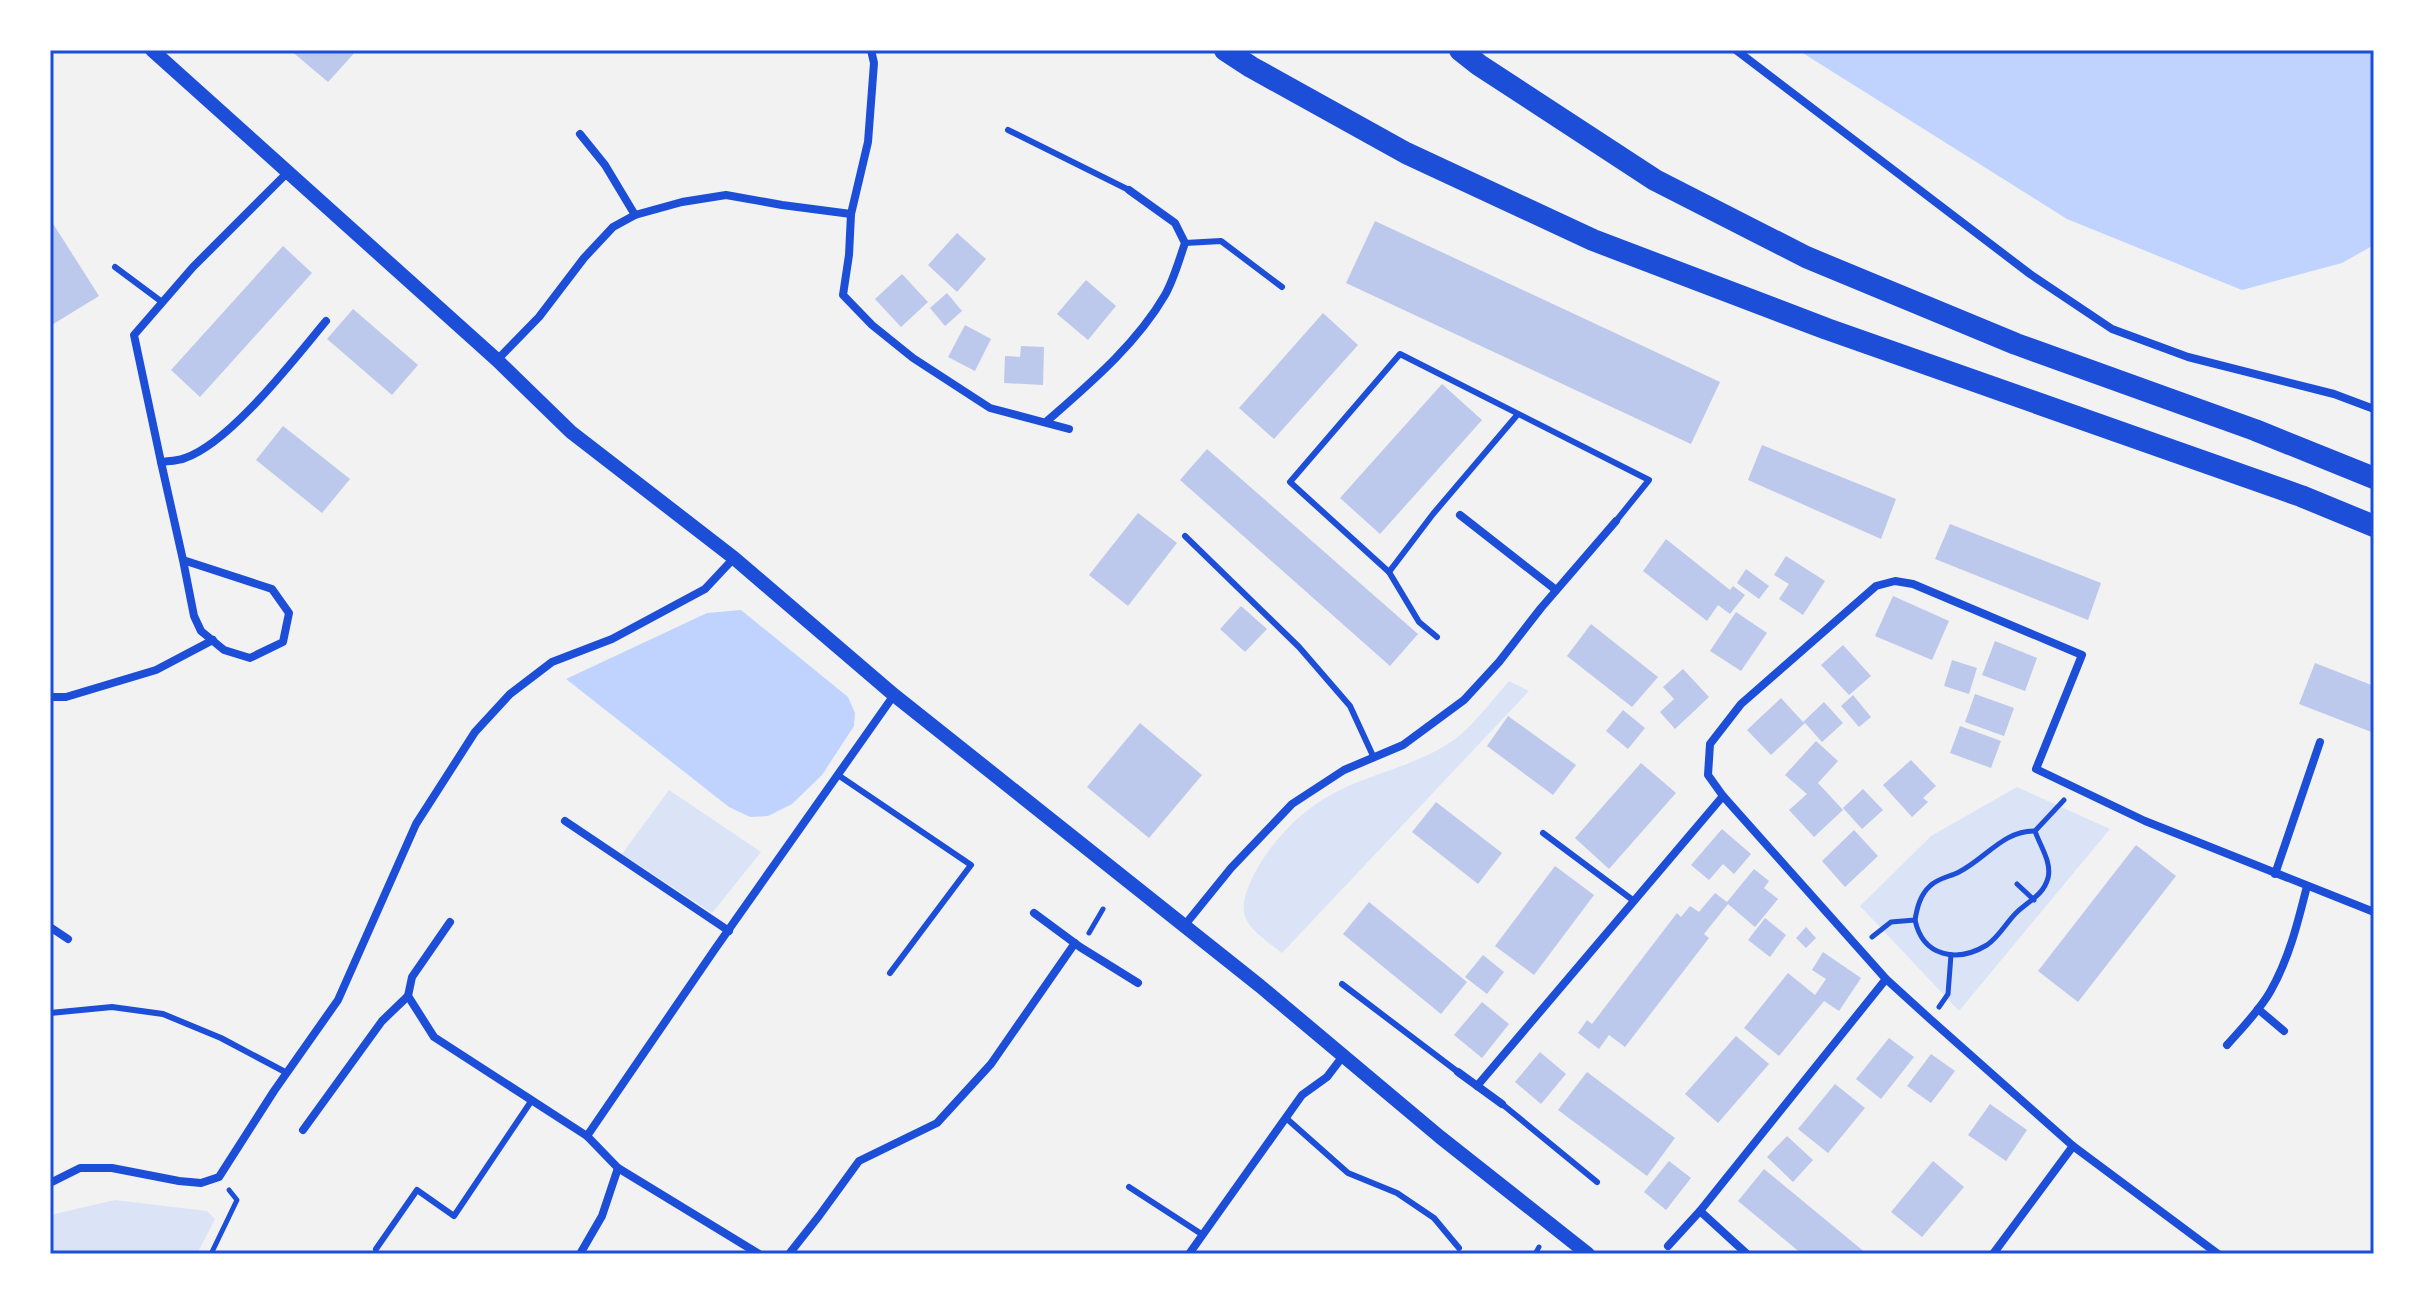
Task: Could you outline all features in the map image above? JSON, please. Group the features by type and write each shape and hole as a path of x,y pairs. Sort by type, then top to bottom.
{"highway":[{"path":"1225,50 1406,153 1593,240 1827,329 2301,496 2374,526"},
{"path":"1460,50 1655,180 1806,257 2016,344 2255,430 2374,478"}],"street":[{"path":"152,50 497,360 571,432 734,558 894,695 1588,1254"},
{"path":"871,50 874,63 868,142 851,214 843,295 872,325 913,358 990,408 1069,429"},
{"path":"1736,50 2030,274 2112,329 2188,357 2334,394 2374,409"},
{"path":"580,134 605,165 635,215"},
{"path":"183,560 272,589 289,613 283,642 250,658 224,650 201,631 194,616 134,335 193,267 289,171"},
{"path":"1046,422 1129,344 1165,294 1185,243 1175,223 1129,190"},
{"path":"497,360 539,317 613,227 635,215 682,202 726,195 851,214"},
{"path":"161,462 185,459 231,428 289,367 326,321"},
{"path":"1460,515 1556,590"},
{"path":"1184,926 1231,868 1292,804 1344,770 1403,745 1464,700 1616,521"},
{"path":"50,1183 80,1168 112,1168 201,1183 219,1177 338,1000 416,824 475,732 510,694 552,662 612,639 705,589 734,558"},
{"path":"2218,1254 2073,1146 1886,979 1723,796 1708,775 1710,744 1741,704 1876,586 1895,581 1913,584 2082,655 2036,769 2145,821 2374,912"},
{"path":"50,697 66,697 156,670 213,640"},
{"path":"587,1136 894,695"},
{"path":"2275,874 2320,742"},
{"path":"1477,1086 1723,796"},
{"path":"565,821 729,931"},
{"path":"2227,1045 2258,1009 2280,974 2307,886"},
{"path":"1034,913 1077,945 1138,983"},
{"path":"303,1130 382,1021 408,996 412,977 450,922"},
{"path":"50,927 68,939"},
{"path":"789,1254 859,1161 937,1123 991,1064 1077,945"},
{"path":"1668,1246 1700,1211 1886,979"},
{"path":"408,996 434,1037 587,1136 618,1168 759,1254"},
{"path":"2258,1009 2284,1031"},
{"path":"1193,1253 1302,1095 1327,1077 1343,1056"},
{"path":"1458,1072 1502,1104"},
{"path":"1993,1254 2073,1146"},
{"path":"580,1254 602,1216 618,1168"},
{"path":"1700,1211 1747,1254"}],"lane":[{"path":"1008,130 1129,190"},
{"path":"1185,243 1221,241 1282,287"},
{"path":"115,267 162,302"},
{"path":"1437,637 1419,622 1389,572 1290,482 1400,354 1649,480 1616,521"},
{"path":"1389,572 1433,514 1518,414"},
{"path":"1185,536 1299,647 1350,706 1374,758"},
{"path":"838,775 971,865 890,973"},
{"path":"1543,833 1634,901"},
{"path":"1342,984 1458,1072"},
{"path":"50,1013 112,1007 163,1014 221,1038 287,1073"},
{"path":"376,1249 417,1190 454,1216 532,1100"},
{"path":"1502,1104 1597,1182"},
{"path":"1286,1118 1348,1173 1397,1193 1434,1218 1459,1248"},
{"path":"1129,1187 1203,1235"}],"path":[{"path":"2035,831 2048,860 2049,875 2044,889 2034,900 2016,912 1988,944 1951,955 1929,946 1917,932 1915,920 1917,906 1932,884 1959,872 2000,842 2024,831 2035,831 2076,787"},
{"path":"2017,884 2034,900"},
{"path":"1077,945 1103,909"},
{"path":"1859,948 1891,922 1915,920"},
{"path":"1930,1019 1948,994 1951,955"},
{"path":"211,1254 237,1200 219,1177"},
{"path":"1535,1254 1539,1247"}],"shaded area":[{"path":"1509,681 1529,691 1282,953 1251,927 1244,909 1249,885 1265,856 1294,822 1330,795 1429,754 1455,739"},
{"path":"2017,787 2110,829 1959,1011 1860,906 1931,836"},
{"path":"669,790 761,852 712,913 622,854"},
{"path":"115,1200 207,1211 215,1219 197,1254 50,1254 50,1215"}],"water":[{"path":"1798,50 2374,50 2374,245 2342,263 2242,290 2067,219"},
{"path":"741,610 848,697 855,713 854,726 822,775 792,804 768,816 750,817 729,807 566,679 707,613"}],"building":[{"path":"290,50 357,50 328,82"},
{"path":"50,219 99,296 50,326"},
{"path":"1375,221 1720,382 1691,444 1346,283"},
{"path":"957,233 986,259 957,292 928,265"},
{"path":"283,246 312,273 200,397 171,370"},
{"path":"902,274 928,302 901,327 875,299"},
{"path":"1086,280 1116,306 1088,340 1057,314"},
{"path":"947,293 962,311 945,326 930,308"},
{"path":"353,309 418,365 392,395 327,339"},
{"path":"1323,313 1358,345 1274,439 1239,408"},
{"path":"965,325 991,339 975,371 948,357"},
{"path":"1021,346 1044,347 1043,385 1004,383 1005,356 1020,357"},
{"path":"1442,384 1482,420 1380,534 1340,498"},
{"path":"283,426 350,479 322,513 256,460"},
{"path":"1762,445 1896,499 1881,539 1748,480"},
{"path":"1207,449 1418,634 1390,666 1180,480"},
{"path":"1138,513 1177,543 1128,606 1089,575"},
{"path":"1950,524 2101,583 2088,620 1935,559"},
{"path":"1666,539 1730,590 1733,586 1745,595 1730,614 1718,605 1707,621 1643,571"},
{"path":"1786,556 1825,581 1803,615 1779,599 1789,584 1774,575"},
{"path":"1746,569 1769,586 1759,599 1737,583"},
{"path":"1893,596 1949,621 1932,660 1875,636"},
{"path":"1241,606 1267,629 1245,652 1220,629"},
{"path":"1736,612 1767,633 1741,671 1710,651"},
{"path":"1591,624 1658,677 1632,707 1567,656"},
{"path":"1995,641 2037,658 2025,691 1982,675"},
{"path":"1843,645 1871,676 1849,695 1821,665"},
{"path":"1952,660 1977,668 1969,694 1944,686"},
{"path":"2315,663 2374,686 2374,733 2299,704"},
{"path":"1683,669 1709,697 1675,729 1660,712 1674,699 1663,687"},
{"path":"1975,694 2014,708 2004,736 1965,722"},
{"path":"1853,695 1871,717 1859,727 1841,706"},
{"path":"1781,698 1803,722 1824,702 1843,723 1822,742 1805,723 1771,755 1747,730"},
{"path":"1623,710 1645,728 1628,749 1606,731"},
{"path":"1508,716 1576,765 1553,795 1487,746"},
{"path":"1140,723 1202,775 1149,838 1087,787"},
{"path":"1960,726 2001,741 1991,768 1950,753"},
{"path":"1816,741 1838,761 1818,783 1843,810 1814,837 1789,810 1807,794 1785,775"},
{"path":"1911,760 1936,786 1923,798 1928,802 1912,817 1883,785"},
{"path":"1641,763 1676,793 1609,869 1575,838"},
{"path":"1863,789 1883,810 1862,829 1843,808"},
{"path":"1436,802 1502,853 1478,884 1412,832"},
{"path":"1722,829 1751,854 1734,874 1723,864 1709,880 1691,865"},
{"path":"1854,830 1878,856 1845,887 1822,861"},
{"path":"2136,845 2176,876 2078,1002 2038,971"},
{"path":"1555,866 1594,895 1534,975 1495,946"},
{"path":"1754,869 1769,881 1764,888 1778,899 1755,927 1728,904 1704,934 1709,938 1625,1047 1609,1035 1599,1049 1578,1033 1587,1020 1592,1024 1677,913 1681,917 1690,906 1699,912 1715,893 1727,902"},
{"path":"1369,902 1467,982 1441,1014 1343,934"},
{"path":"1765,918 1786,935 1770,957 1748,940"},
{"path":"1806,927 1816,938 1806,948 1796,938"},
{"path":"1823,952 1861,978 1839,1011 1824,1001 1779,1056 1744,1028 1788,973 1815,995 1826,979 1812,970"},
{"path":"1483,955 1504,972 1487,994 1465,977"},
{"path":"1482,1002 1509,1024 1482,1058 1454,1035"},
{"path":"1736,1036 1769,1064 1718,1123 1685,1094"},
{"path":"1889,1038 1914,1057 1881,1099 1856,1079"},
{"path":"1540,1052 1566,1074 1541,1104 1515,1082"},
{"path":"1931,1054 1955,1071 1931,1103 1907,1086"},
{"path":"1587,1072 1675,1138 1647,1176 1558,1110"},
{"path":"1835,1084 1865,1108 1828,1153 1798,1129"},
{"path":"1990,1104 2027,1130 2006,1161 1968,1135"},
{"path":"1787,1136 1813,1160 1793,1182 1767,1157"},
{"path":"1669,1161 1691,1178 1666,1210 1644,1192"},
{"path":"1933,1161 1964,1187 1922,1237 1891,1212"},
{"path":"1764,1169 1867,1254 1802,1254 1738,1201"}]}
